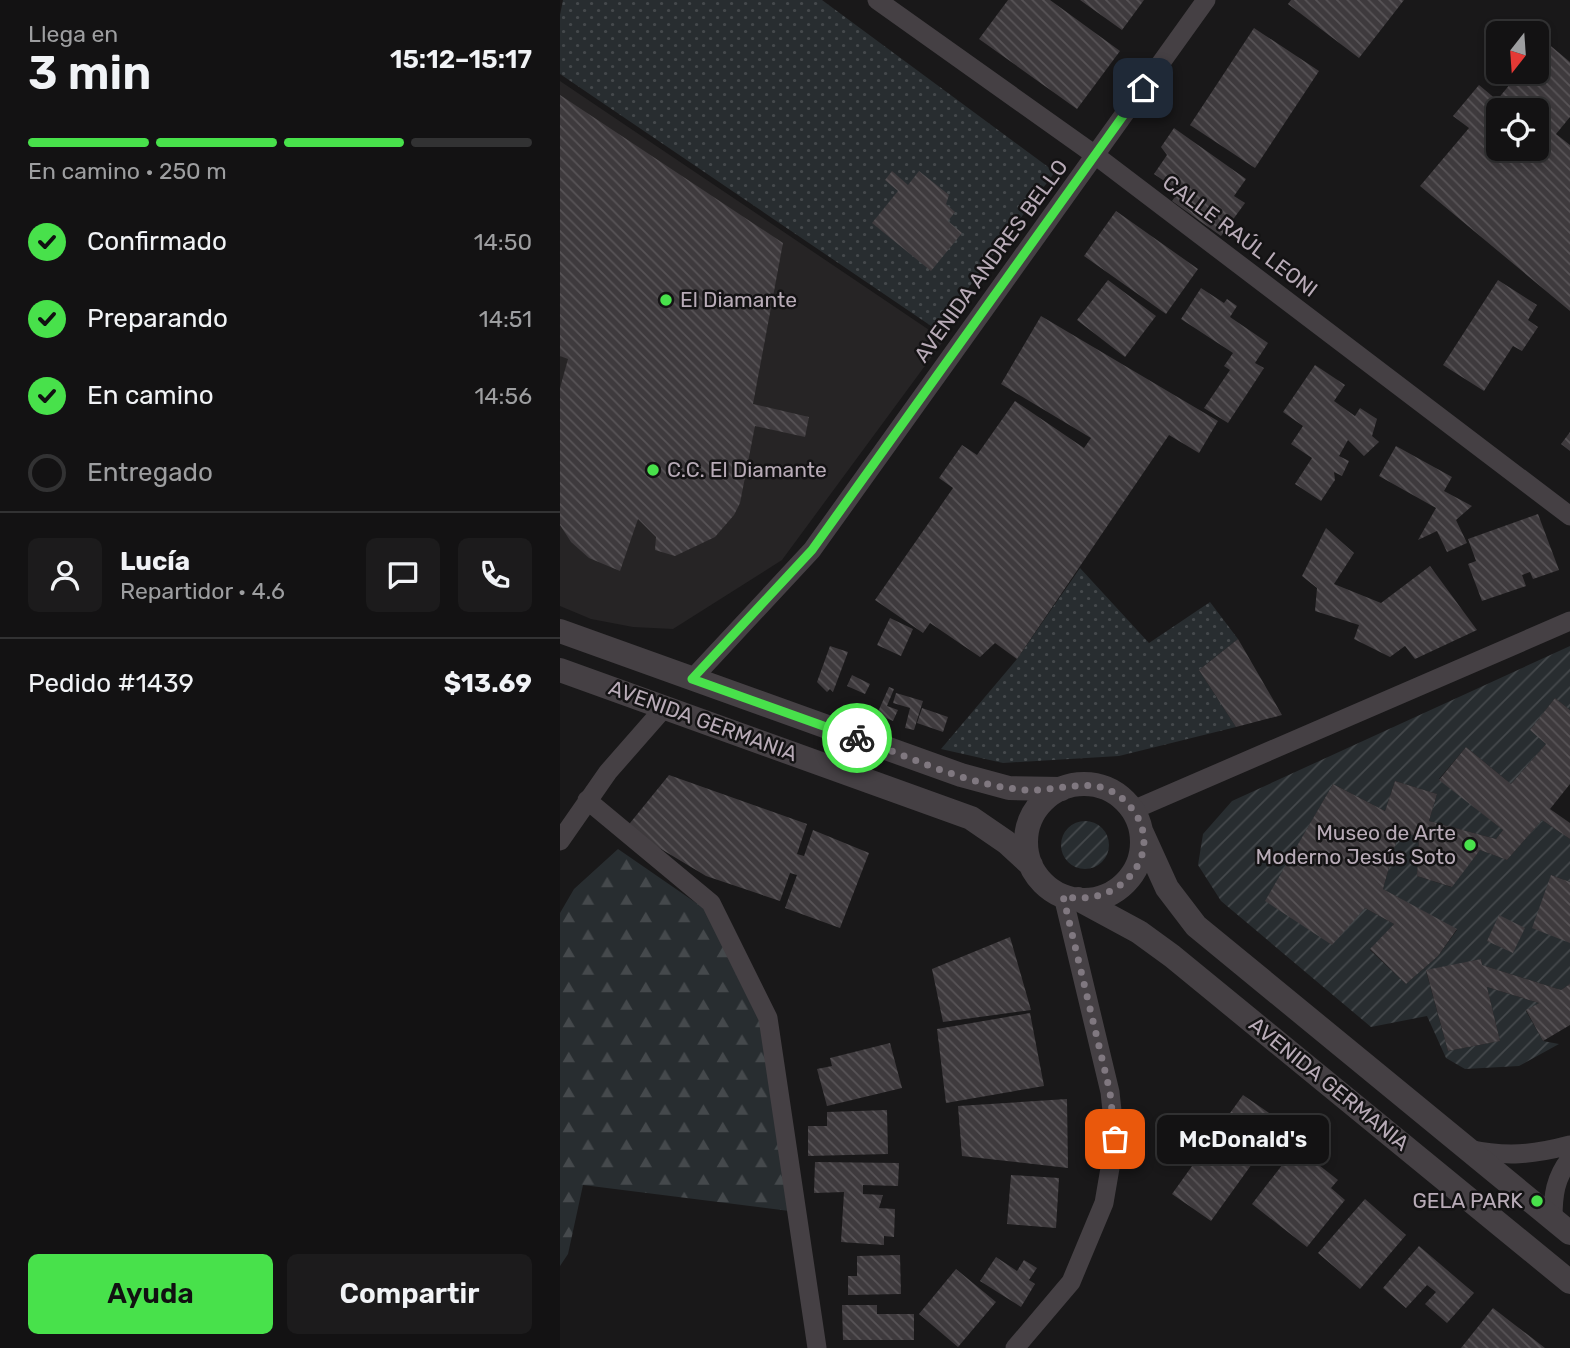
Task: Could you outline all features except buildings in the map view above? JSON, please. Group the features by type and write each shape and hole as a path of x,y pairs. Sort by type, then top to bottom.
{"street":[{"name":"CALLE RAÚL LEONI","path":"877,0 1095,155 1570,516"},
{"name":"AVENIDA ANDRES BELLO","path":"692,679 812,550 1206,0"},
{"path":"1133,810 1570,621"},
{"name":"AVENIDA GERMANIA","path":"560,631 986,783 1025,790 1061,789"},
{"name":"AVENIDA GERMANIA","path":"560,670 971,818 1006,842 1031,865"},
{"path":"560,841 587,800 664,707"},
{"path":"1090,784 1105,788 1119,795 1133,810 1142,833 1139,863 1126,882 1108,895 1071,897 1044,883 1031,865 1026,836 1030,821 1037,807 1061,789 1090,784"},
{"path":"587,800 710,904 768,1018 817,1348"},
{"name":"AVENIDA GERMANIA","path":"1142,833 1172,897 1196,926 1561,1226"},
{"name":"AVENIDA GERMANIA","path":"1071,897 1139,932 1171,956 1570,1282"},
{"path":"1015,1348 1071,1282 1104,1203 1115,1139 1110,1092 1071,897"},
{"path":"1467,1148 1500,1156 1535,1155 1570,1145"},
{"path":"1561,1226 1553,1193 1560,1172 1570,1159"}],"shaded area":[{"path":"560,81 944,340 782,560 673,629 633,627 591,619 560,606"}],"green space":[{"path":"563,0 822,0 1055,172 937,330 560,74 560,15"},
{"path":"1080,568 1149,643 1210,602 1238,639 1199,670 1236,727 1119,756 1003,763 941,749 1017,659"},
{"path":"1570,646 1570,710 1555,698 1531,729 1546,744 1511,784 1466,747 1439,779 1503,830 1496,839 1429,821 1437,794 1395,781 1385,811 1333,784 1266,901 1365,908 1394,924 1370,950 1406,984 1438,956 1457,930 1383,889 1399,831 1419,837 1417,876 1451,887 1480,850 1507,860 1542,820 1570,839 1570,882 1551,875 1570,943 1570,984 1561,990 1482,965 1481,959 1426,971 1448,1051 1500,1041 1487,987 1539,1003 1526,1011 1543,1041 1559,1044 1519,1066 1465,1069 1446,1058 1427,1016 1371,1027 1221,901 1198,865 1203,834 1232,801"},
{"path":"1085,821 1102,828 1109,845 1102,862 1085,869 1068,862 1061,845 1068,828"},
{"path":"618,849 718,918 768,1018 797,1212 583,1185 568,1254 560,1266 560,913 574,889"}],"way so far":[{"path":"857,738 986,783 1025,790 1061,789 1090,784 1119,795 1130,805 1138,818 1142,833 1139,863 1131,876 1121,887 1108,895 1093,899 1063,896 1110,1092 1115,1139"}],"place":[{"name":"El Diamante","path":"666,300"},
{"name":"C.C. El Diamante","path":"653,470"},
{"name":"Museo de Arte Moderno Jesús Soto","path":"1470,845"},
{"name":"McDonald's","path":"1115,1139"},
{"name":"GELA PARK","path":"1537,1201"}],"route":[{"path":"857,738 692,679 812,550 1143,88"}]}
